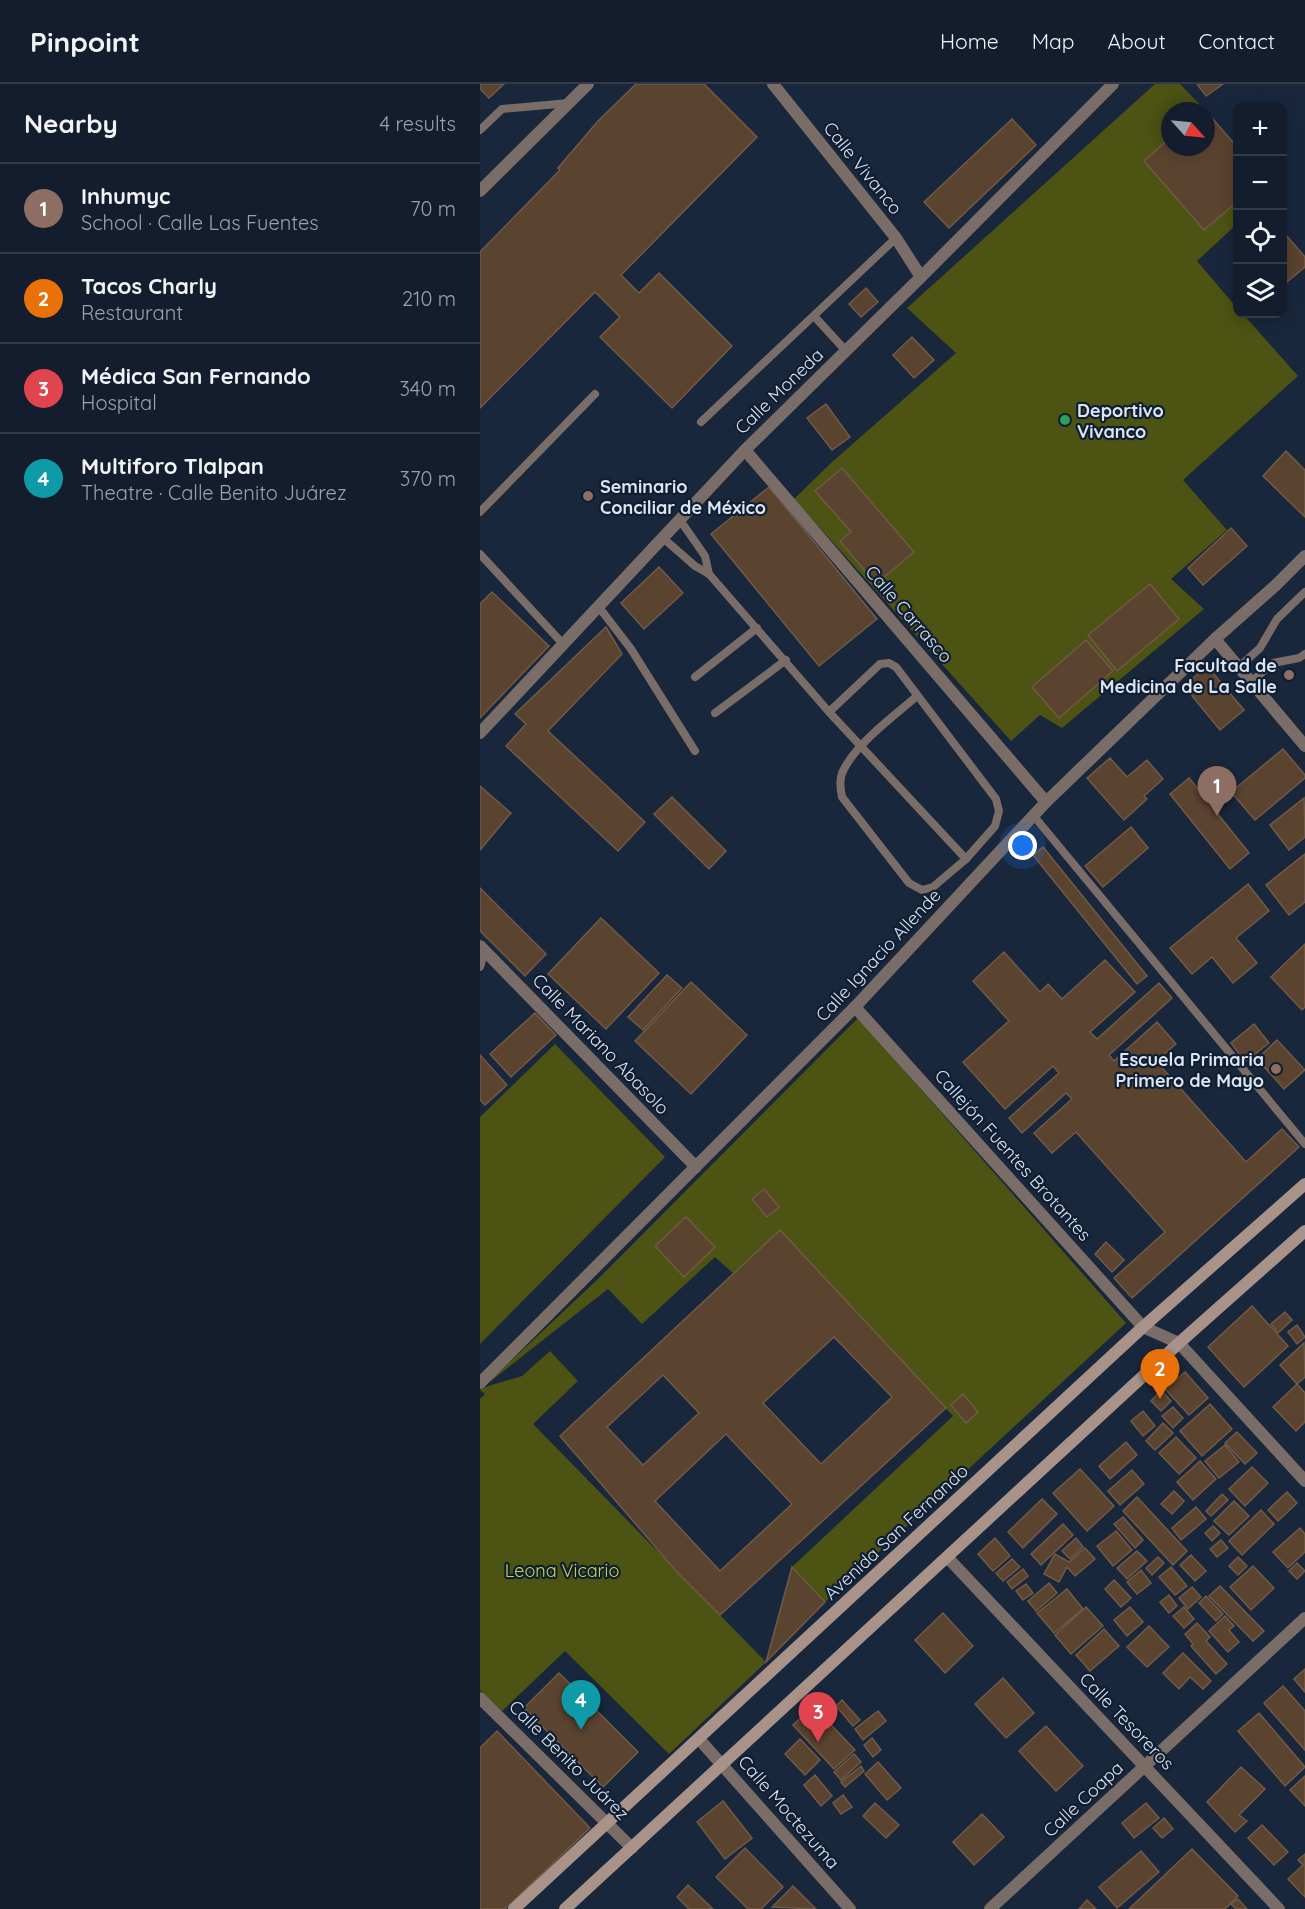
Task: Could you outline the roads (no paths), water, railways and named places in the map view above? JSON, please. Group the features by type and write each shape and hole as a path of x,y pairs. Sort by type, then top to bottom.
{"main road":[{"name":"Avenida San Fernando","path":"514,1909 1143,1327 1303,1191"},
{"path":"566,1909 1179,1343 1305,1231"}],"street":[{"path":"480,191 588,84"},
{"name":"Calle Vivanco","path":"773,84 896,238 921,277"},
{"name":"Calle Moneda","path":"480,733 745,450 1113,84"},
{"name":"Calle Carrasco","path":"745,450 1047,802"},
{"name":"Calle Ignacio Allende","path":"480,1383 855,1007 1033,815 1215,639 1305,556"},
{"path":"1215,639 1305,746"},
{"name":"Calle Mariano Abasolo","path":"482,949 696,1167"},
{"name":"Callejón Fuentes Brotantes","path":"855,1007 1143,1327"},
{"path":"1143,1327 1179,1343 1305,1481"},
{"name":"Calle Tesoreros","path":"948,1558 1279,1909"},
{"name":"Calle Coapa","path":"990,1909 1305,1618"},
{"name":"Calle Benito Juárez","path":"480,1698 632,1848"},
{"name":"Calle Moctezuma","path":"699,1739 850,1909"}],"lane":[{"path":"480,130 502,109 569,103"},
{"path":"701,422 896,238"},
{"path":"814,316 846,351"},
{"path":"480,512 596,394"},
{"path":"680,520 705,556 709,574"},
{"path":"663,538 687,560 709,574 830,712 966,859"},
{"path":"480,554 564,645"},
{"path":"1239,667 1260,648 1277,619 1305,592"},
{"path":"598,606 631,649 695,751"},
{"path":"695,677 758,628"},
{"path":"1252,681 1273,663 1299,658 1305,654"},
{"path":"715,714 786,660"},
{"path":"830,712 880,664 889,663 896,667 996,799 999,811 995,826 966,859 933,887 922,890 909,883 842,796 840,784 843,769 861,746 917,696"},
{"path":"1033,815 1305,1144"},
{"path":"480,967 482,949"}],"place":[{"name":"Deportivo Vivanco","path":"1065,420"},
{"name":"Seminario Conciliar de México","path":"588,496"},
{"name":"Facultad de Medicina de La Salle","path":"1289,675"},
{"name":"Inhumyc","path":"1217,816"},
{"name":"Escuela Primaria Primero de Mayo","path":"1276,1069"},
{"name":"Tacos Charly","path":"1160,1399"},
{"name":"Multiforo Tlalpan","path":"581,1730"},
{"name":"Médica San Fernando","path":"818,1742"}],"park label":[{"name":"Leona Vicario","path":"562,1570"}]}
